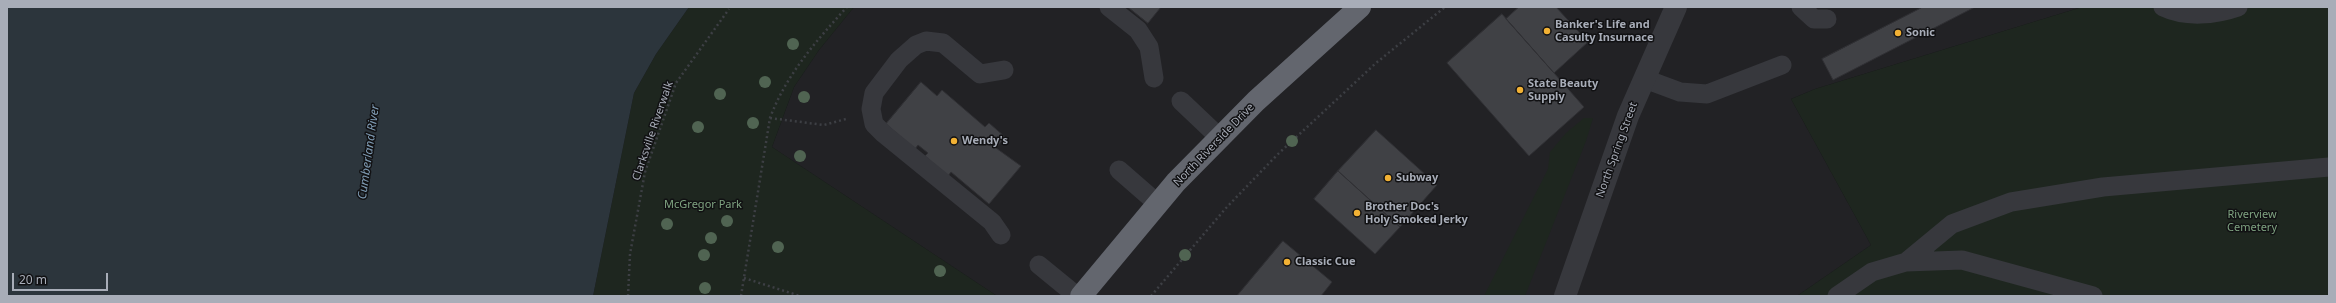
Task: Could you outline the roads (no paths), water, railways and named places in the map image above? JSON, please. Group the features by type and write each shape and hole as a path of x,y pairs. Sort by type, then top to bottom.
{"highway":[{"name":"North Riverside Drive","path":"1081,296 1176,182 1290,70 1360,7"}],"street":[{"name":"North Spring Street","path":"1565,296 1628,116 1676,7"}],"lane":[{"path":"1109,7 1138,30 1149,47 1154,78"},
{"path":"1801,7 1814,19 1827,19"},
{"path":"2163,7 2170,10 2203,15 2228,11 2238,7"},
{"path":"1001,235 992,222 884,134 874,124 872,109 874,92 885,76 899,60 916,45 921,43 943,43 980,74 1004,70"},
{"path":"1645,79 1680,92 1707,94 1782,65"},
{"path":"1181,101 1220,138"},
{"path":"1906,262 1952,224 2011,202 2103,187 2329,167"},
{"path":"1119,170 1158,204"},
{"path":"1837,296 1872,272 1906,262 1962,260 2093,296"},
{"path":"1039,265 1077,296"}],"water":[{"name":"Cumberland River","path":"7,7 689,7 656,54 634,93 593,296 7,296"}],"place":[{"name":"Banker's Life and Casulty Insurnace","path":"1547,31"},
{"name":"Sonic","path":"1898,33"},
{"name":"State Beauty Supply","path":"1520,90"},
{"name":"Wendy's","path":"954,141"},
{"name":"Subway","path":"1388,178"},
{"name":"Brother Doc's Holy Smoked Jerky","path":"1357,213"},
{"name":"Classic Cue","path":"1287,262"}],"park label":[{"name":"McGregor Park","path":"703,205"},
{"name":"Riverview Cemetery","path":"2252,221"}]}
